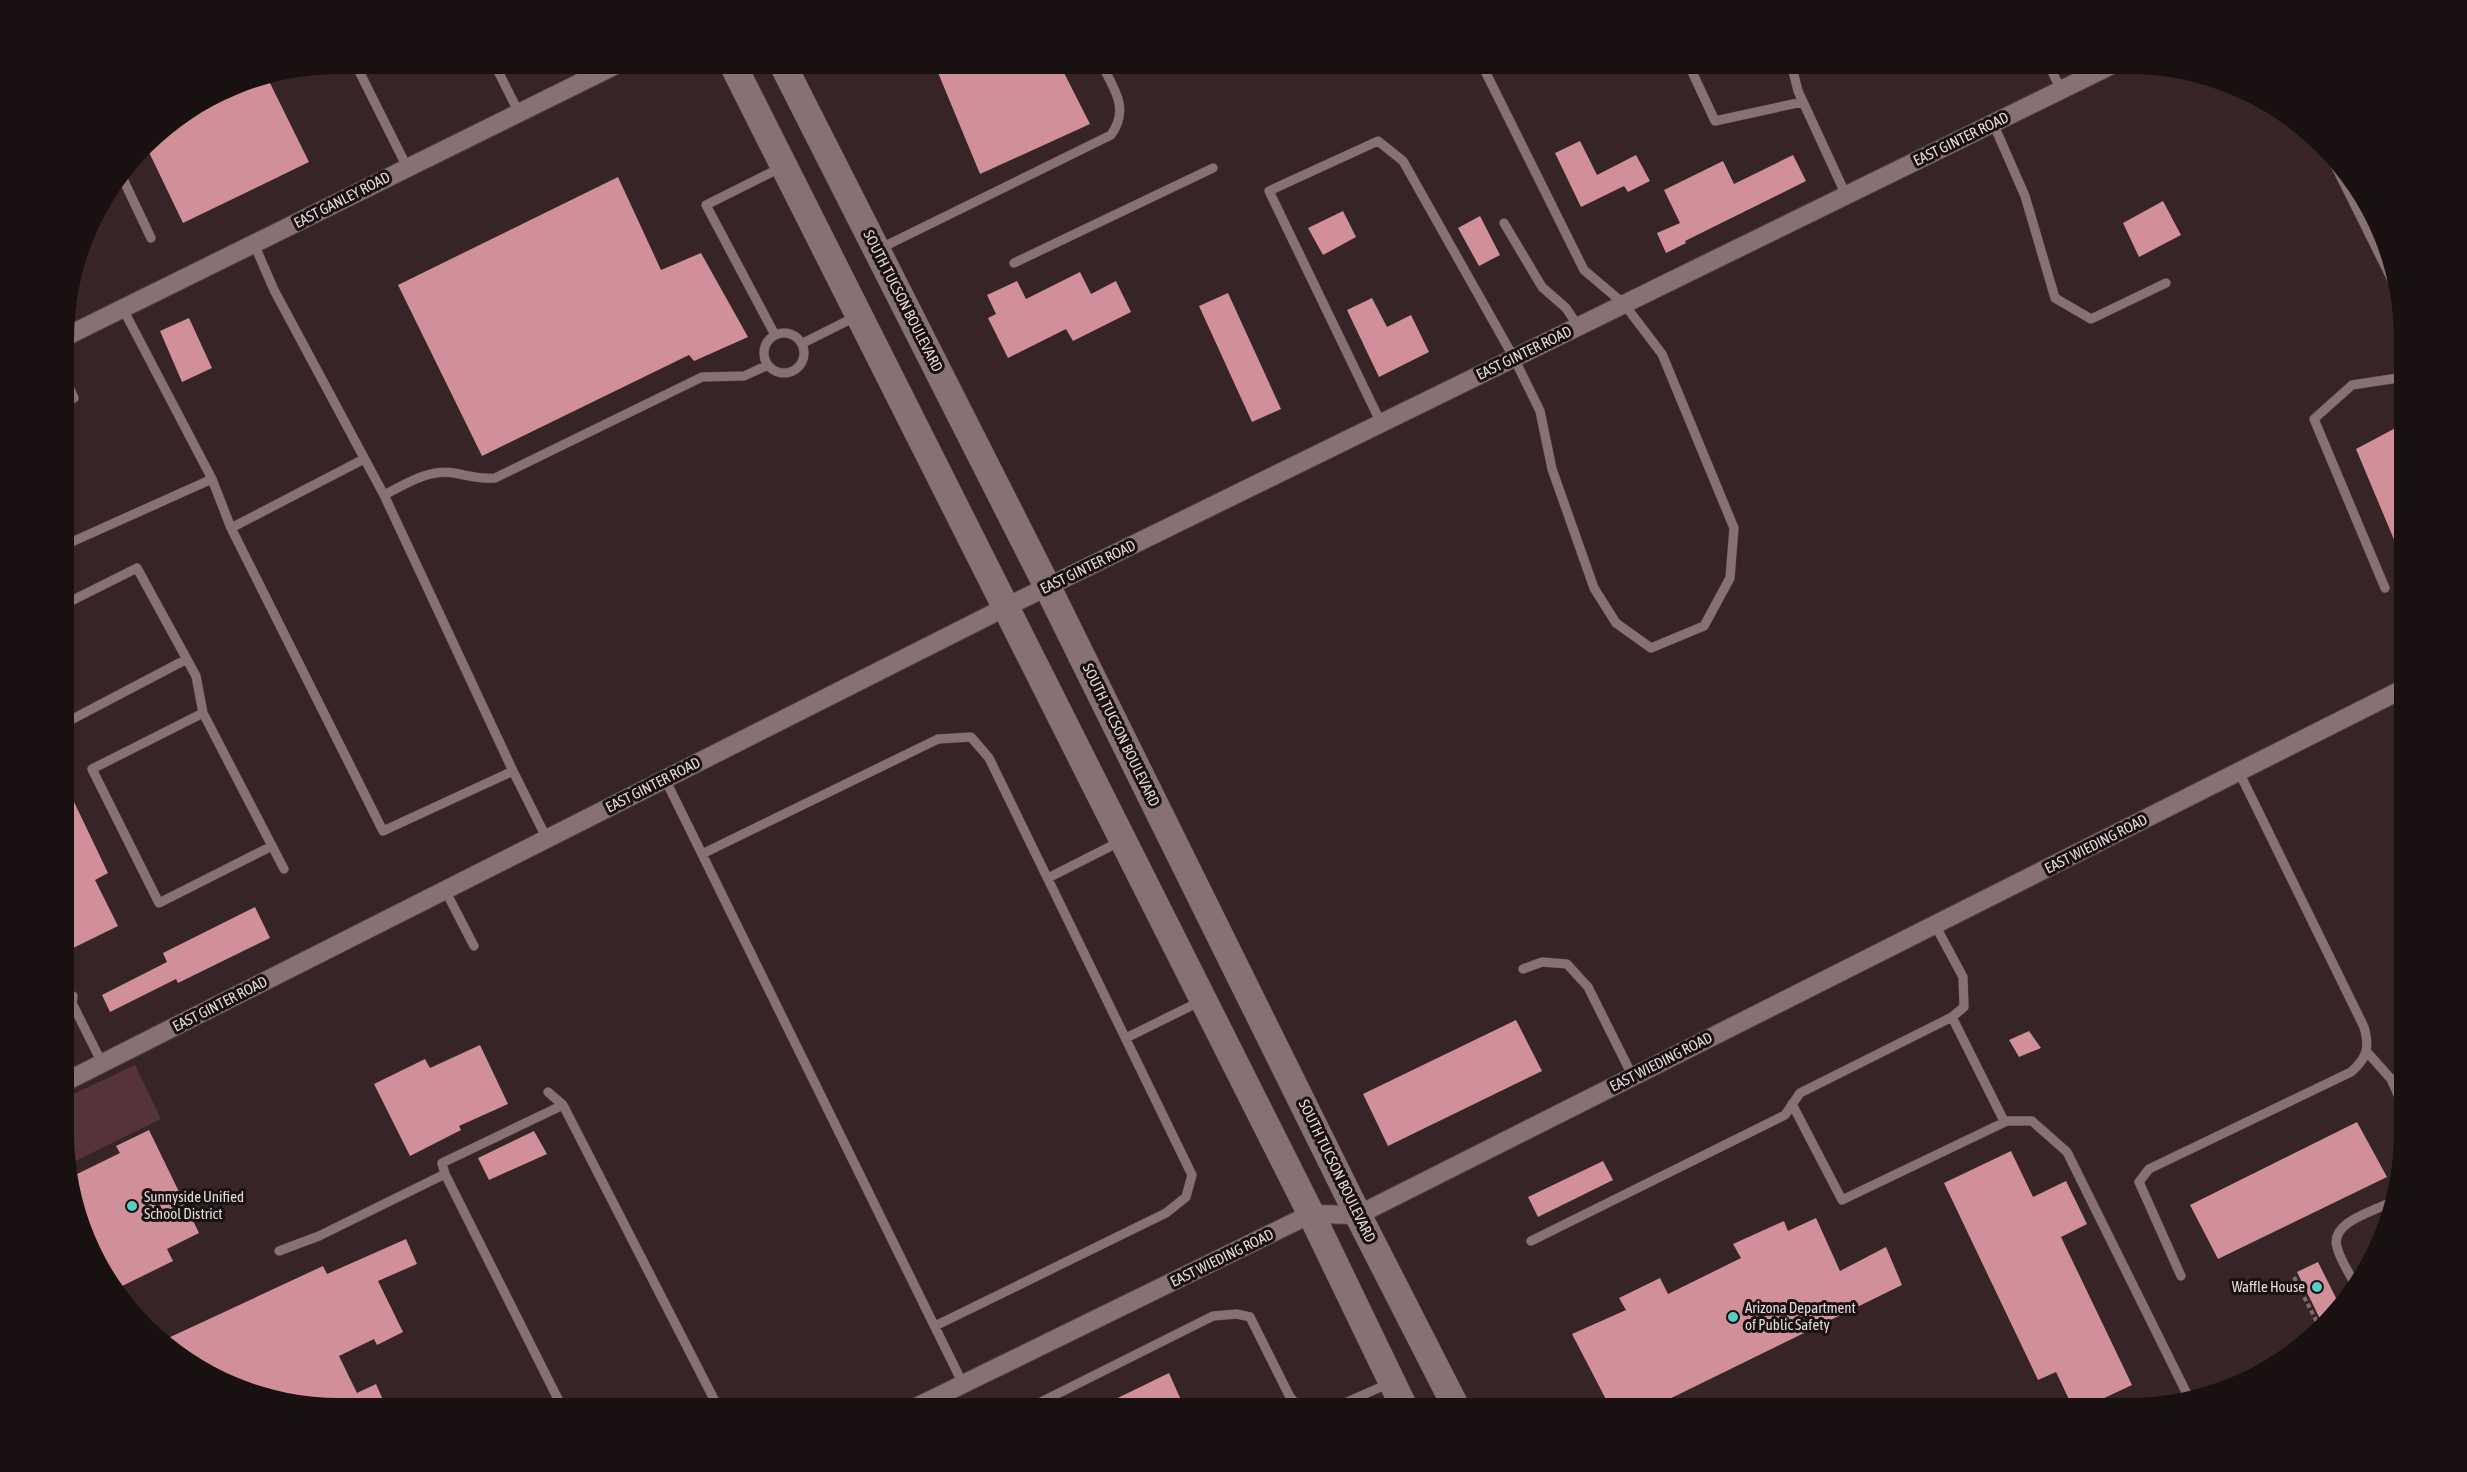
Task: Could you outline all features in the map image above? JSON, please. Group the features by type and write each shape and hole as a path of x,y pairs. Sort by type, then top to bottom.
{"main road":[{"path":"737,74 1204,1000 1400,1399"},
{"name":"SOUTH TUCSON BOULEVARD","path":"788,74 1047,586 1358,1215 1452,1399"}],"street":[{"name":"EAST GANLEY ROAD","path":"74,333 598,74"},
{"name":"EAST GINTER ROAD","path":"74,1077 1047,586 2093,74"},
{"name":"EAST WIEDING ROAD","path":"932,1399 1311,1214 1358,1215 2394,694"}],"lane":[{"path":"360,74 407,167"},
{"path":"500,74 519,113"},
{"path":"877,250 1111,135 1119,124 1121,111 1117,94 1107,74"},
{"path":"1381,423 1269,190 1378,141 1403,161 1514,358 1540,411 1552,469 1594,588 1616,623 1651,648 1704,626 1730,578 1734,528 1662,354 1624,304 1584,270 1486,74"},
{"path":"1693,74 1715,121 1802,102"},
{"path":"1794,74 1802,102 1846,195"},
{"path":"2053,74 2061,90"},
{"path":"1993,123 2025,196 2055,297 2091,319 2166,283"},
{"path":"775,335 706,205 783,166"},
{"path":"1014,264 1213,168"},
{"path":"124,182 151,238"},
{"path":"2348,190 2379,253"},
{"path":"1504,223 1542,287 1566,308 1578,326"},
{"path":"255,244 274,290 384,495 547,839"},
{"path":"123,309 212,479 231,528 383,831 513,771"},
{"path":"803,343 859,315"},
{"path":"785,332 792,334 803,343 804,357 797,369 784,373 772,369 768,364 765,359 765,347 775,335 785,332"},
{"path":"384,495 424,475 452,473 475,479 495,478 702,377 744,376 768,364"},
{"path":"2385,588 2314,419 2352,385 2394,379"},
{"path":"231,528 364,459"},
{"path":"74,541 212,479"},
{"path":"74,600 137,568 196,676 203,713 284,870"},
{"path":"74,718 187,659"},
{"path":"203,713 92,769 159,903 272,846"},
{"path":"702,854 938,739 971,737 989,758 1192,1175 1186,1197 1166,1213 935,1326"},
{"path":"2181,1276 2139,1182 2149,1169 2351,1072 2362,1062 2367,1052 2368,1040 2364,1027 2239,772"},
{"path":"665,779 963,1384"},
{"path":"1048,878 1123,840"},
{"path":"446,890 474,946"},
{"path":"1531,1241 1785,1115 1800,1093 1952,1017 1964,1007 1963,977 1935,925"},
{"path":"1523,969 1542,962 1567,964 1588,987 1633,1077"},
{"path":"1126,1038 1204,1000"},
{"path":"74,1007 102,1063"},
{"path":"1952,1017 2004,1121 2007,1121"},
{"path":"2367,1052 2391,1079 2394,1086"},
{"path":"548,1092 563,1105 714,1399"},
{"path":"1792,1104 1842,1200 2007,1121 2032,1121 2067,1152 2186,1392"},
{"path":"558,1399 441,1163 563,1105"},
{"path":"279,1251 319,1236 445,1174"},
{"path":"2351,1277 2336,1246 2336,1238 2341,1229 2383,1206"},
{"path":"1047,1399 1213,1316 1237,1314 1250,1317 1292,1399"},
{"path":"1354,1399 1392,1382"}],"path":[{"path":"2294,1277 2316,1321"}],"shaded area":[{"path":"135,1065 161,1119 75,1161 74,1094"}],"building":[{"path":"939,74 1065,74 1090,124 980,174"},
{"path":"270,83 309,162 183,223 149,153 177,128 206,109 237,94"},
{"path":"1580,141 1597,175 1636,155 1650,181 1628,192 1624,186 1581,207 1555,153"},
{"path":"1793,155 1806,181 1685,241 1686,243 1666,253 1657,233 1680,223 1664,190 1723,161 1734,184"},
{"path":"618,177 661,270 701,253 748,337 694,361 689,355 482,456 398,285"},
{"path":"2163,201 2181,235 2139,257 2123,223"},
{"path":"1343,211 1356,237 1323,255 1308,228"},
{"path":"1480,216 1500,255 1479,266 1458,228"},
{"path":"1080,272 1091,294 1116,281 1131,312 1073,341 1066,329 1008,358 988,318 996,314 987,295 1017,281 1026,299"},
{"path":"1228,293 1281,409 1252,422 1199,306"},
{"path":"1372,298 1387,327 1411,315 1429,352 1379,377 1347,310"},
{"path":"189,318 212,368 182,382 160,331"},
{"path":"2394,429 2394,540 2356,449"},
{"path":"74,802 108,873 95,880 118,926 74,948"},
{"path":"255,907 270,938 178,983 176,979 110,1012 102,995 167,962 163,953"},
{"path":"1516,1020 1542,1071 1388,1146 1363,1094"},
{"path":"2029,1031 2041,1048 2019,1057 2009,1040"},
{"path":"480,1045 508,1104 459,1126 461,1130 410,1156 374,1084 425,1059 430,1068"},
{"path":"2357,1122 2387,1177 2218,1259 2190,1205"},
{"name":"Sunnyside Unified School District","path":"149,1130 199,1233 167,1249 173,1261 122,1286 94,1235 77,1174 120,1153 116,1146"},
{"path":"534,1131 547,1154 489,1180 478,1158"},
{"path":"2011,1151 2033,1197 2066,1181 2087,1224 2061,1237 2132,1385 2102,1399 2069,1399 2056,1372 2038,1380 1944,1183"},
{"path":"1603,1161 1613,1180 1538,1217 1528,1197"},
{"path":"1816,1218 1840,1271 1886,1247 1902,1285 1669,1399 1606,1399 1572,1334 1626,1310 1619,1298 1660,1278 1668,1294 1741,1258 1733,1244 1784,1221 1788,1231"},
{"path":"406,1239 417,1264 378,1281 403,1332 377,1345 374,1339 339,1356 357,1393 376,1384 383,1399 321,1398 270,1389 221,1371 191,1354 169,1337 323,1266 327,1274"},
{"name":"Waffle House","path":"2318,1262 2336,1298 2319,1317 2297,1272"},
{"path":"1169,1373 1181,1399 1116,1399"}],"place":[{"name":"Sunnyside Unified School District","path":"132,1206"},
{"name":"Waffle House","path":"2317,1287"},
{"name":"Arizona Department of Public Safety","path":"1733,1317"}]}
